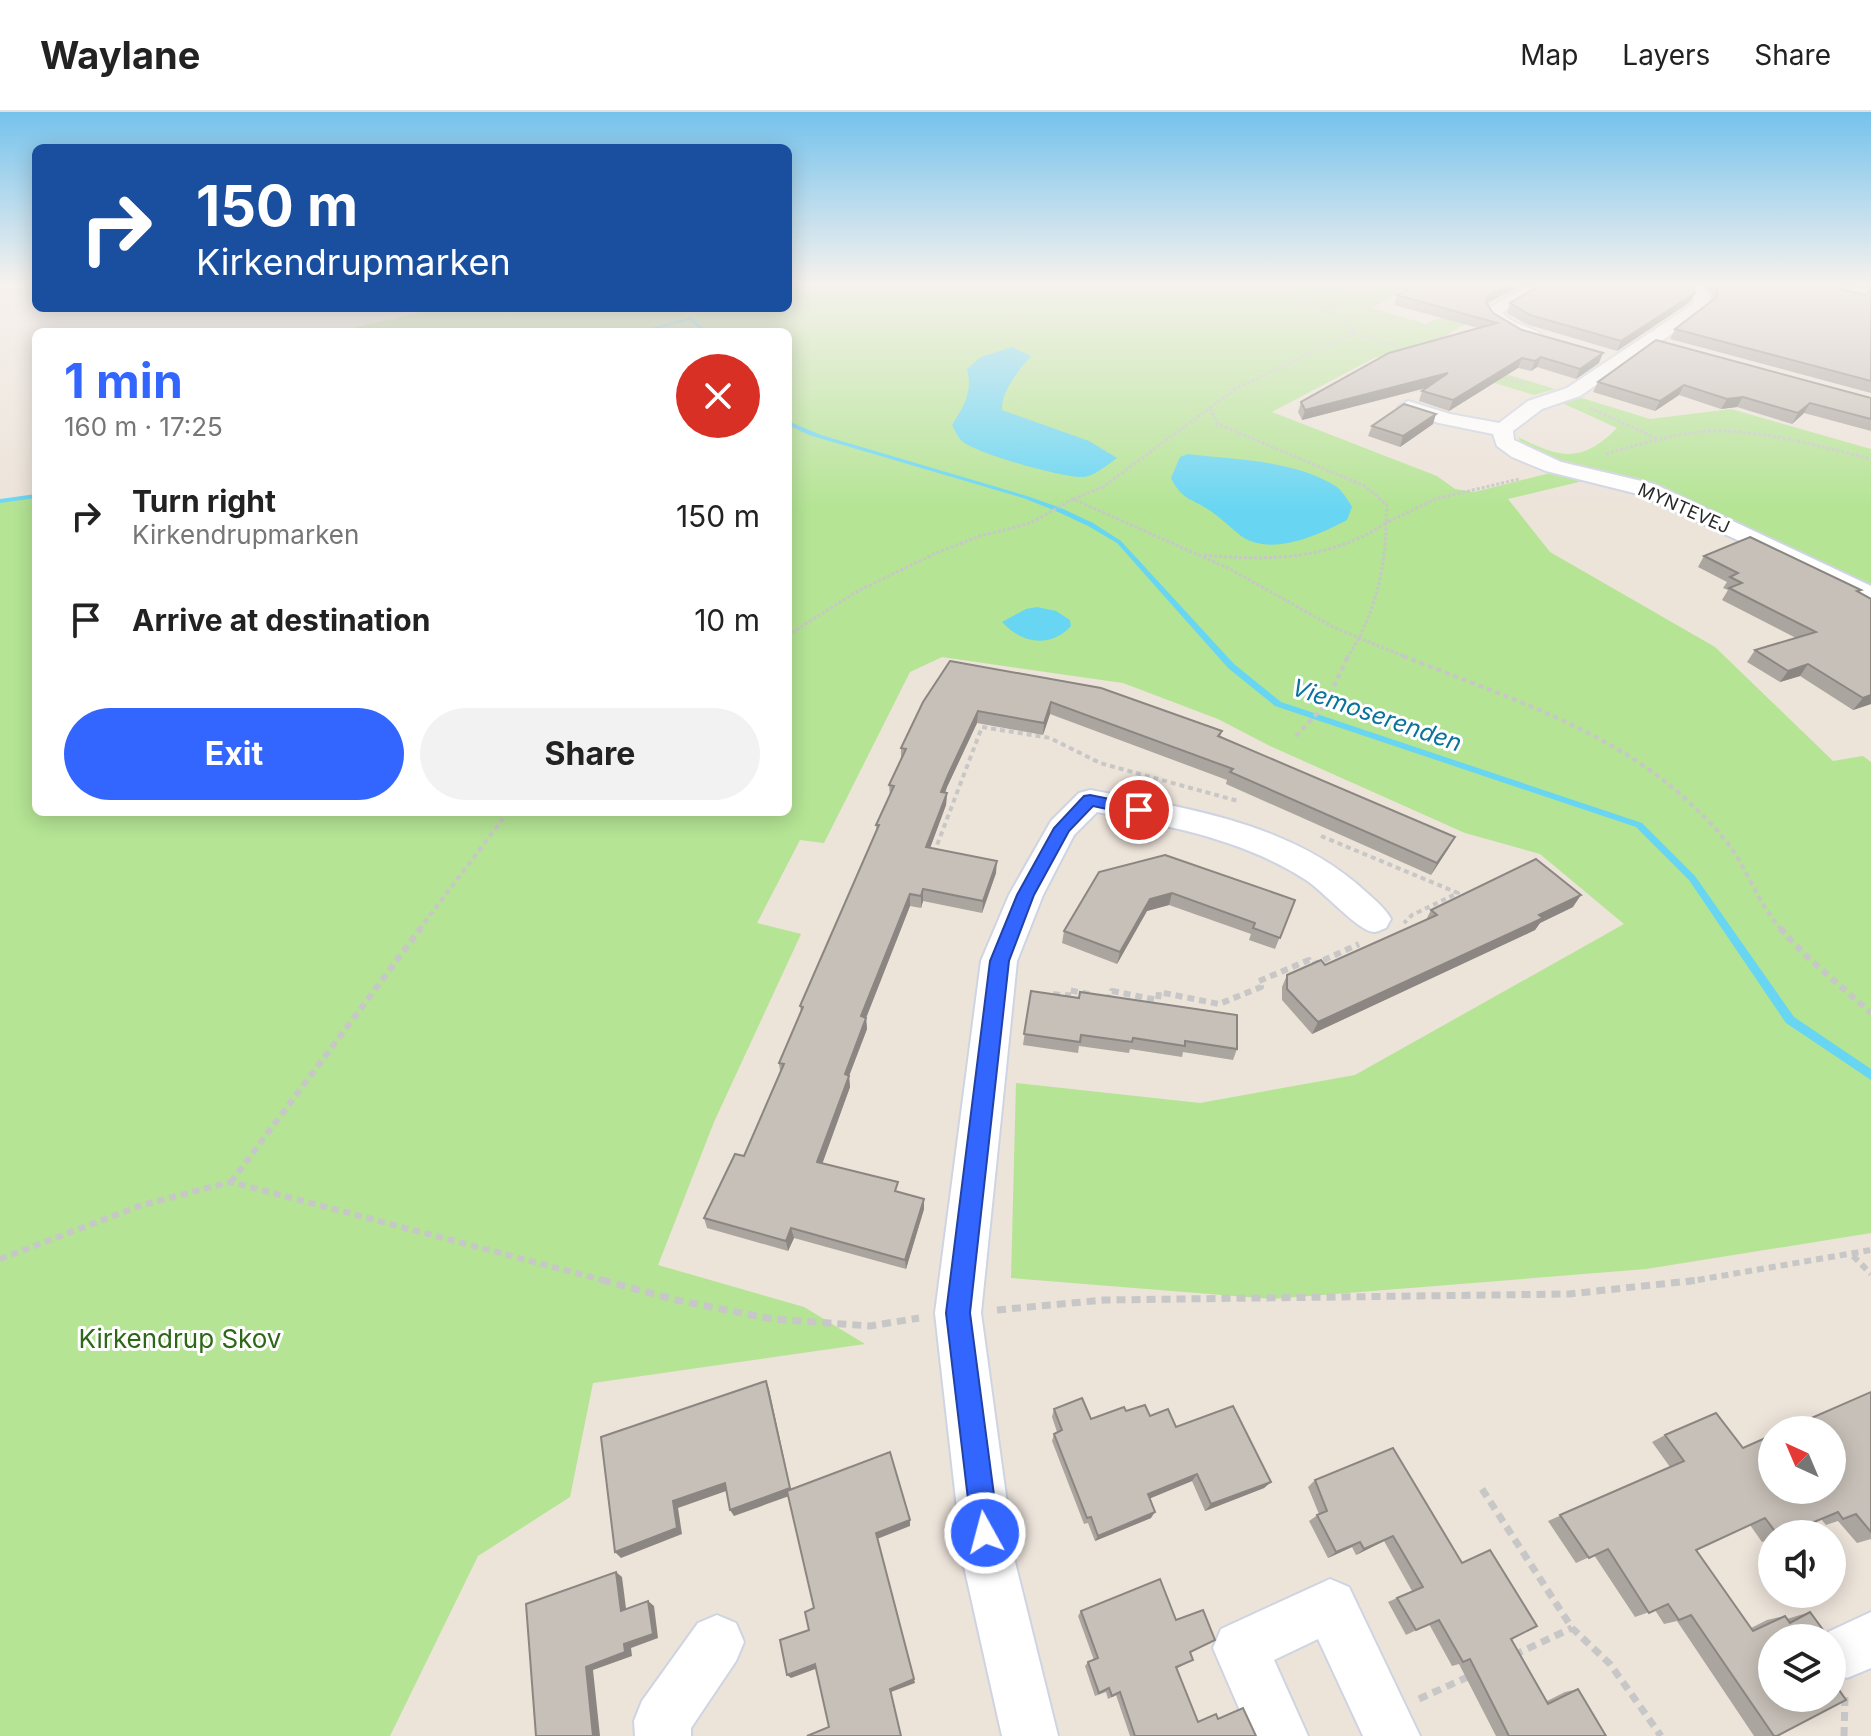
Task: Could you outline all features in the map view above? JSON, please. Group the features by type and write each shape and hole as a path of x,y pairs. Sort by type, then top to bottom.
{"street":[{"path":"1615,359 1622,361"},
{"path":"1408,407 1446,419 1503,430 1549,397 1573,392 1625,359"},
{"name":"MYNTEVEJ","path":"1503,430 1504,442 1515,452 1559,468 1620,480 1646,489 1871,595"},
{"path":"1030,1736 989,1562 958,1313 999,961 1026,895 1062,828 1090,800 1188,820 1285,854 1328,877 1377,930"},
{"path":"1280,1736 1240,1648 1330,1606 1387,1726"},
{"path":"663,1736 662,1721 717,1642"}],"path":[{"path":"792,632 856,592 936,553 980,536 1031,523 1047,512 1103,487 1235,389 1299,359"},
{"path":"1491,374 1560,394 1659,439"},
{"path":"1209,407 1218,424 1365,486 1387,505 1386,548 1380,579 1360,638 1342,665 1325,705 1296,736"},
{"path":"1197,554 1286,558 1325,551 1370,536 1412,505 1443,494 1478,489 1659,439 1710,431 1737,432 1871,459"},
{"path":"1070,501 1197,554 1360,638 1560,720 1639,761 1694,806 1731,848 1764,911 1804,954 1871,1013"},
{"path":"946,856 932,852 982,727 1050,738 1100,763 1245,803"},
{"path":"231,1182 505,816"},
{"path":"996,986 1068,996 1068,990 1111,998 1112,991 1158,1000 1159,992 1219,1004 1261,987 1259,981 1309,960 1313,965 1377,930 1458,893 1308,830"},
{"path":"0,1259 110,1213 177,1192 231,1182 676,1300 772,1319 870,1326 958,1313 1104,1300 1569,1294 1690,1282 1853,1256 1871,1250"},
{"path":"1853,1256 1871,1274"},
{"path":"1482,1489 1572,1628 1610,1664 1661,1736"},
{"path":"1504,1660 1572,1628"},
{"path":"1387,1726 1477,1673"}],"green space":[{"name":"Kirkendrup Skov","path":"792,359 1373,359 1272,412 1437,476 1455,489 1474,492 1554,472 1587,480 1508,499 1550,552 1715,647 1833,761 1863,756 1871,762 1871,1233 1646,1269 1272,1299 1011,1278 1016,1083 1200,1103 1355,1075 1624,924 1540,854 1465,833 1270,746 1218,719 1123,683 942,657 910,672 824,843 800,840 757,923 801,934 714,1122 658,1265 804,1307 865,1344 593,1383 570,1497 478,1556 390,1736 0,1736 0,501 32,497 32,816 792,816"},
{"path":"1415,359 1455,359 1555,389 1534,395"},
{"path":"1582,398 1650,419 1731,409 1871,449 1871,590 1630,478 1562,463 1524,447 1518,437 1547,450 1570,454 1592,448 1604,440 1617,428 1560,402"}],"water":[{"path":"979,359 1029,359 1008,388 1002,410 1089,441 1117,458 1093,474 1074,477 1041,470 970,446 961,440 952,425 968,392 967,369"},
{"path":"1188,454 1303,471 1337,487 1352,507 1347,520 1295,542 1253,542 1175,486 1171,478 1180,457"},
{"path":"1037,607 1056,611 1070,620 1071,626 1055,638 1036,640 1018,635 1002,622 1026,609"}],"building":[{"path":"1379,359 1521,359 1453,400 1422,391 1448,373 1305,410 1301,402"},
{"path":"1547,359 1595,359 1580,369"},
{"path":"1630,359 1726,359 1871,398 1871,419 1810,403 1798,413 1743,397 1727,399 1684,385 1660,401 1598,382"},
{"path":"1787,359 1871,359 1871,381"},
{"path":"1404,404 1436,414 1403,436 1372,426"},
{"path":"1750,537 1861,590 1857,591 1871,599 1871,695 1863,698 1808,664 1788,671 1755,650 1816,632 1729,588 1742,583 1730,577 1738,573 1704,556"},
{"path":"950,661 1101,688 1222,731 1218,736 1455,837 1437,863 1230,772 1233,769 1051,702 1044,723 978,711 941,792 947,793 926,847 997,861 983,901 923,889 921,896 910,894 861,1016 866,1018 845,1074 849,1076 817,1162 898,1182 895,1191 924,1199 905,1260 791,1228 786,1241 704,1218 735,1154 744,1156 784,1064 779,1063 803,1007 800,1006 879,825 876,825 894,786 889,785 906,749 901,748 923,702"},
{"path":"1165,855 1295,900 1280,938 1253,928 1255,923 1172,893 1150,899 1120,952 1064,931 1099,872"},
{"path":"1536,859 1581,895 1539,915 1543,918 1318,1022 1287,989 1287,975 1321,960 1325,965 1437,915 1431,910"},
{"path":"1031,991 1079,998 1080,992 1237,1015 1237,1049 1185,1041 1185,1046 1133,1038 1132,1042 1081,1035 1080,1042 1024,1034"},
{"path":"766,1381 790,1488 730,1510 725,1483 673,1501 677,1528 615,1552 601,1437"},
{"path":"1871,1392 1871,1532 1856,1514 1843,1519 1838,1512 1819,1520 1765,1518 1696,1550 1753,1631 1758,1629 1758,1712 1823,1712 1774,1736 1691,1615 1679,1620 1668,1604 1649,1613 1608,1549 1589,1558 1560,1515 1684,1461 1665,1435 1716,1413 1743,1448 1758,1441 1758,1504 1846,1504 1846,1416 1816,1416"},
{"path":"1082,1398 1091,1419 1124,1407 1126,1411 1145,1405 1150,1416 1168,1409 1176,1427 1233,1406 1271,1482 1211,1504 1197,1474 1148,1494 1155,1512 1098,1536 1091,1517 1087,1518 1054,1434 1062,1430 1054,1409"},
{"path":"1393,1448 1462,1563 1490,1550 1537,1626 1511,1639 1548,1704 1578,1689 1606,1736 1509,1736 1470,1659 1463,1662 1439,1620 1416,1630 1397,1598 1423,1587 1393,1536 1364,1549 1360,1542 1336,1552 1317,1515 1327,1511 1315,1480"},
{"path":"890,1452 910,1520 876,1533 914,1679 890,1689 901,1736 807,1736 829,1727 815,1664 787,1675 780,1640 809,1630 805,1612 814,1608 787,1491"},
{"path":"616,1572 621,1611 648,1601 653,1634 624,1644 625,1652 586,1667 593,1736 536,1736 526,1604"},
{"path":"1160,1579 1176,1620 1203,1610 1215,1640 1190,1652 1193,1660 1176,1667 1198,1722 1216,1714 1218,1719 1243,1708 1256,1736 1135,1736 1120,1692 1112,1696 1109,1688 1099,1693 1088,1662 1098,1658 1081,1611"},
{"path":"1810,1612 1819,1624 1768,1624 1785,1616 1790,1623"}],"waterway":[{"name":"Viemoserenden","path":"792,425 819,436 1025,497 1090,525 1119,542 1231,666 1278,704 1639,825 1692,878 1790,1020 1871,1075"},
{"name":"Viemoserenden","path":"0,501 32,497"}],"route":[{"path":"985,1533 958,1313 999,961 1026,895 1062,828 1090,800 1139,810"}]}
